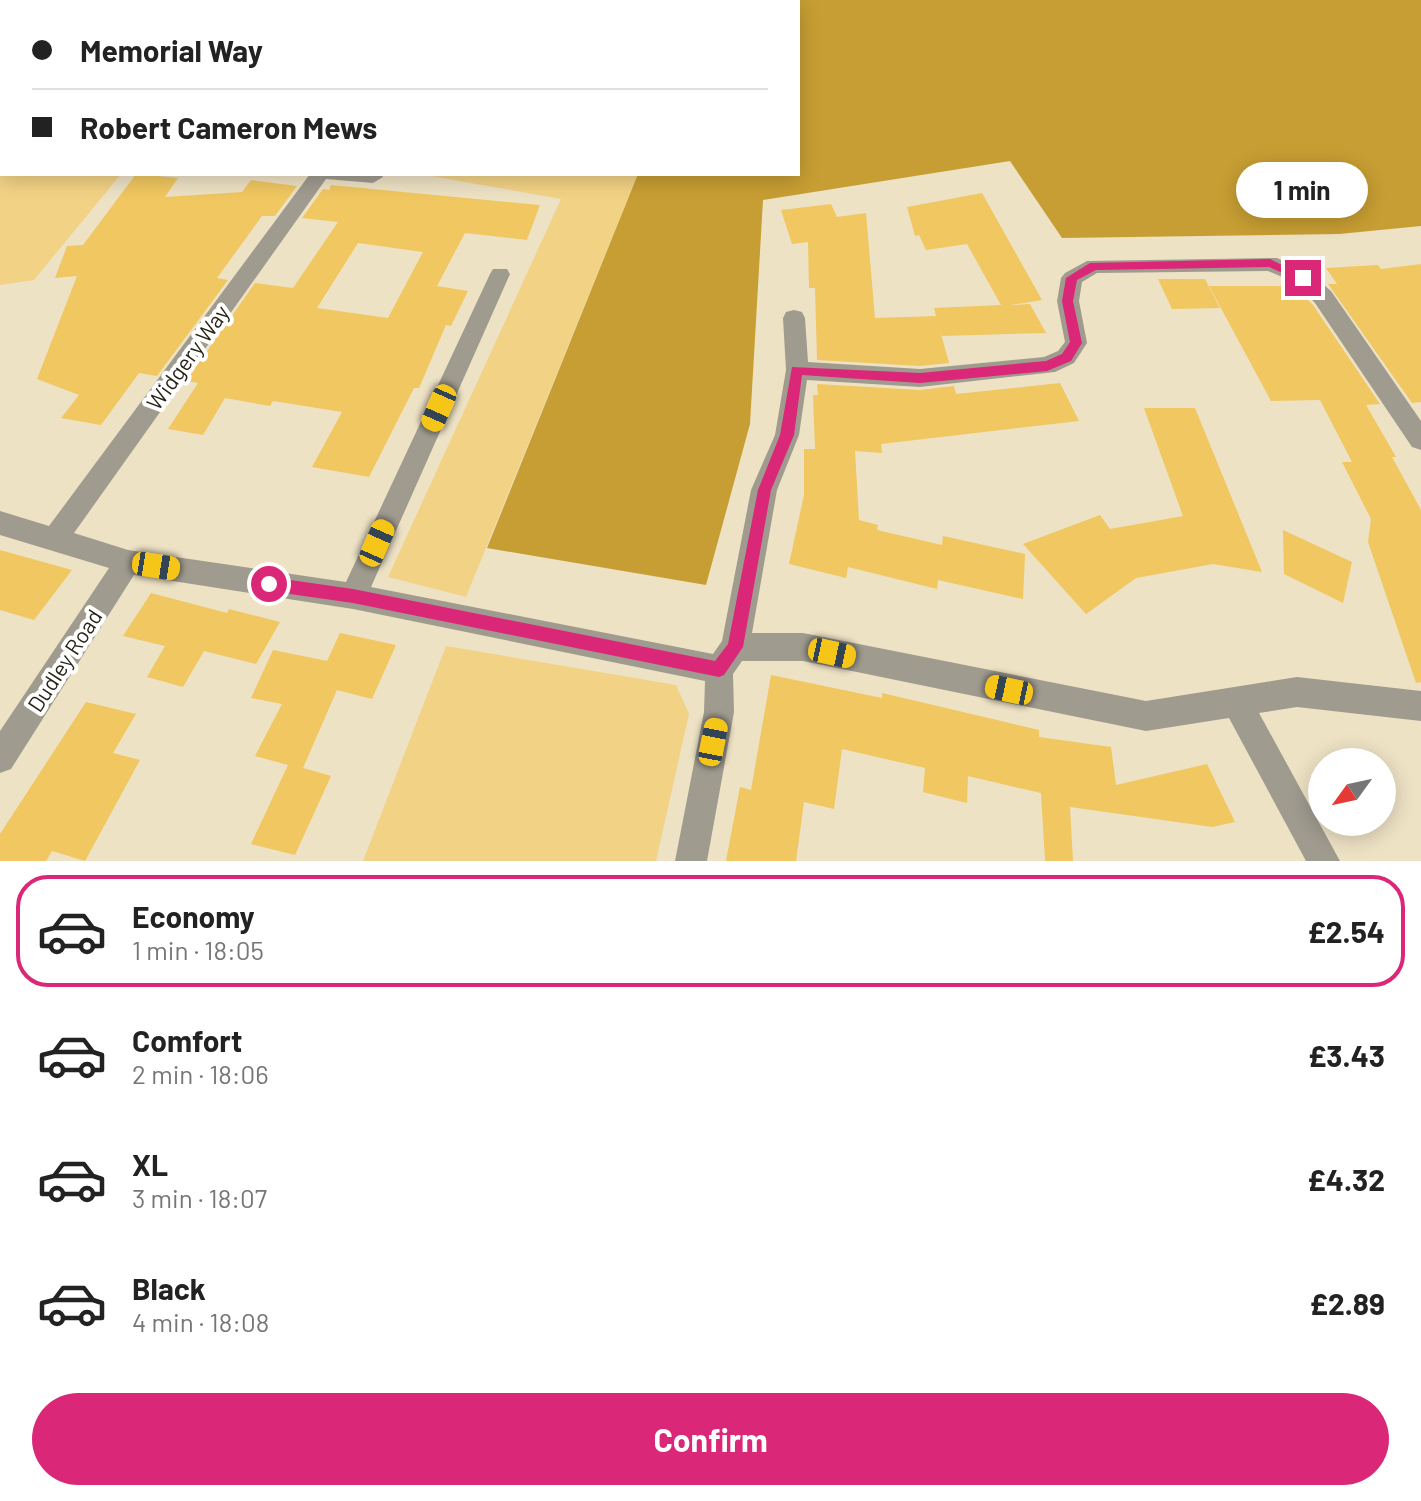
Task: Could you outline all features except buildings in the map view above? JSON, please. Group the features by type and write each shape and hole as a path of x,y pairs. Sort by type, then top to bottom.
{"street":[{"name":"Widgery Way","path":"54,540 319,176"},
{"path":"359,176 373,177"},
{"path":"797,370 920,378 1047,366 1066,357 1076,343 1068,301 1072,278 1094,266 1270,263 1303,278 1323,297 1419,433"},
{"path":"353,596 500,274"},
{"path":"691,861 727,658 764,490 787,435 797,370 794,318"},
{"path":"0,523 128,562 727,658 803,647 1146,716 1297,692 1421,706"},
{"name":"Dudley Road","path":"0,758 128,562"},
{"path":"1237,703 1324,861"}],"shaded area":[{"path":"800,0 1421,0 1421,226 1339,234 1062,238 1010,161 763,200 750,424 706,585 487,548 637,176 800,176"},
{"path":"0,176 119,176 34,280 0,285"},
{"path":"431,176 637,176 466,597 388,577 561,199"},
{"path":"446,646 676,685 689,714 656,861 363,861"}],"route":[{"path":"269,584 353,596 719,670 735,647 764,490 787,435 797,370 920,378 1047,366 1066,357 1076,343 1068,301 1072,278 1094,266 1270,263 1303,278"}]}
